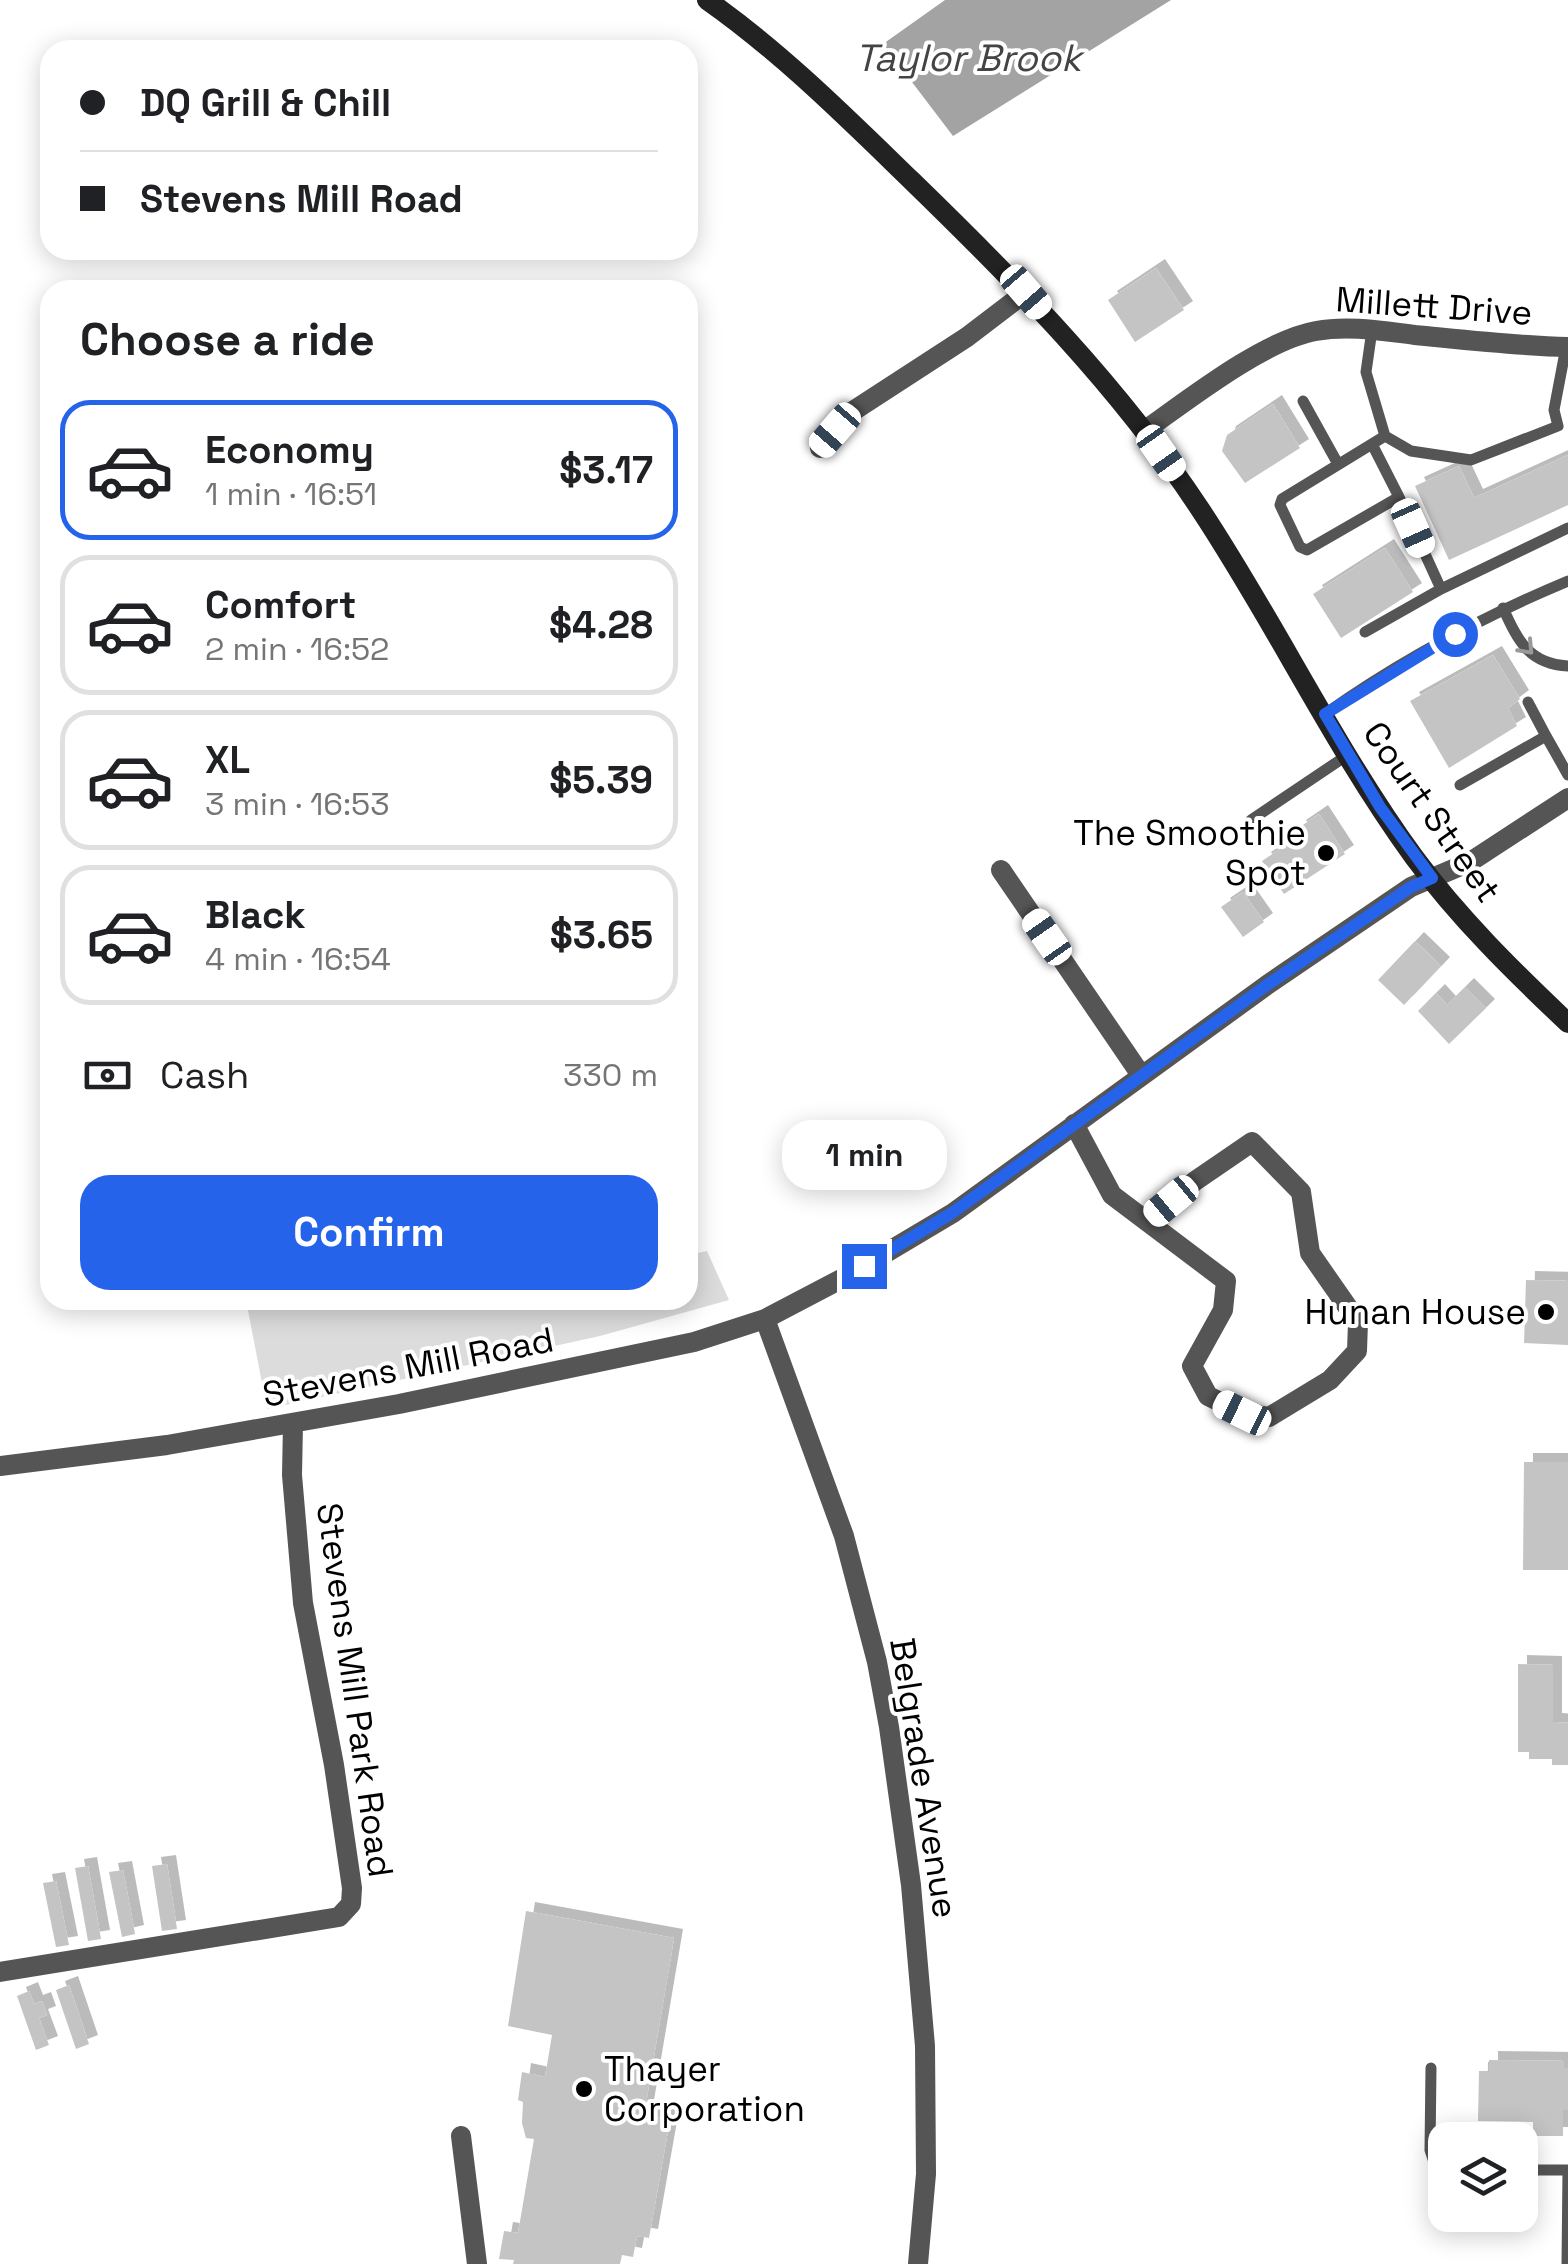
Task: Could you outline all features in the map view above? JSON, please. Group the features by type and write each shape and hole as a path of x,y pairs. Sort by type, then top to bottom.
{"main road":[{"name":"Court Street","path":"707,0 769,48 1026,292 1144,431 1245,579 1380,807 1495,954 1568,1023"}],"street":[{"path":"820,448 850,413 966,337 1026,292"},
{"name":"Millett Drive","path":"1144,431 1243,365 1286,341 1317,330 1372,330 1514,346 1567,347"},
{"name":"Stevens Mill Road","path":"0,1466 150,1448 293,1424 694,1342 764,1319 906,1243 1411,887 1470,862 1568,798"},
{"path":"1001,870 1141,1075"},
{"path":"1074,1124 1112,1194 1148,1222 1226,1281 1224,1310 1192,1366 1208,1396 1242,1413 1269,1418 1330,1380 1357,1352 1358,1322 1310,1253 1301,1192 1252,1142 1195,1181 1148,1222"},
{"name":"Belgrade Avenue","path":"764,1319 844,1536 877,1662 889,1727 911,1885 925,2046 926,2174 918,2264"},
{"name":"Stevens Mill Park Road","path":"0,1972 338,1917 351,1904 334,1765 303,1603 292,1475 293,1424"},
{"path":"460,2136 477,2264"}],"lane":[{"path":"1372,330 1366,372 1384,436 1411,450 1471,460 1563,424 1554,410 1567,347"},
{"path":"1302,401 1338,464"},
{"path":"1384,436 1282,499 1280,505 1300,548 1308,550 1399,497"},
{"path":"1372,444 1442,589"},
{"path":"1365,632 1442,589 1568,528"},
{"path":"1325,714 1431,646 1503,608 1568,581"},
{"path":"1503,608 1519,644 1534,658 1552,666 1568,666"},
{"path":"1528,702 1568,774"},
{"path":"1460,785 1546,736"},
{"path":"1252,820 1349,754"},
{"path":"1430,2122 1431,2068"},
{"path":"1538,2170 1567,2170 1567,2264"}],"shaded area":[{"path":"707,1251 729,1300 698,1309 698,1253"},
{"path":"248,1310 693,1310 600,1336 267,1409"}],"water":[{"name":"Taylor Brook","path":"945,0 1171,0 953,136 883,44"}],"building":[{"path":"1156,268 1184,310 1135,342 1108,300"},
{"path":"1273,404 1300,448 1245,483 1222,451 1227,435"},
{"path":"1568,455 1568,505 1449,560 1415,486 1459,466 1474,498"},
{"path":"1385,548 1413,592 1341,638 1313,594"},
{"path":"1493,655 1520,699 1508,708 1517,726 1449,768 1410,701"},
{"path":"1319,814 1345,854 1284,894 1262,861 1301,835 1297,829"},
{"path":"1243,892 1264,922 1243,937 1221,907"},
{"path":"1415,941 1441,966 1404,1005 1378,980"},
{"path":"1465,987 1486,1008 1449,1044 1418,1011 1436,993 1447,1005"},
{"name":"Hunan House","path":"1526,1280 1568,1281 1568,1345 1524,1343"},
{"path":"1524,1462 1568,1462 1568,1570 1523,1570"},
{"path":"1518,1664 1553,1665 1553,1722 1568,1723 1568,1765 1552,1765 1552,1759 1529,1759 1529,1752 1518,1752"},
{"path":"167,1864 177,1929 162,1931 152,1866"},
{"path":"88,1866 101,1939 88,1941 75,1868"},
{"path":"123,1870 135,1934 122,1937 109,1872"},
{"path":"56,1881 69,1945 56,1947 43,1883"},
{"name":"Thayer Corporation","path":"526,1911 674,1938 644,2115 670,2119 649,2238 637,2236 633,2257 622,2255 620,2264 513,2264 514,2260 499,2259 504,2231 518,2233 534,2139 526,2138 522,2123 523,2102 518,2100 522,2072 545,2077 552,2035 508,2026"},
{"path":"69,1985 89,2044 76,2049 56,1990"},
{"path":"29,1991 34,2004 42,2001 47,2015 39,2018 49,2045 36,2050 17,1996"},
{"path":"1489,2060 1564,2061 1564,2068 1568,2068 1568,2110 1563,2110 1563,2136 1538,2136 1538,2122 1478,2121 1479,2071 1489,2071"}],"place":[{"name":"The Smoothie Spot","path":"1326,853"},
{"name":"Hunan House","path":"1546,1312"},
{"name":"Thayer Corporation","path":"584,2089"}],"route":[{"path":"864,1266 952,1213 1267,985 1411,887 1432,878 1380,807 1325,714 1455,634"}]}
